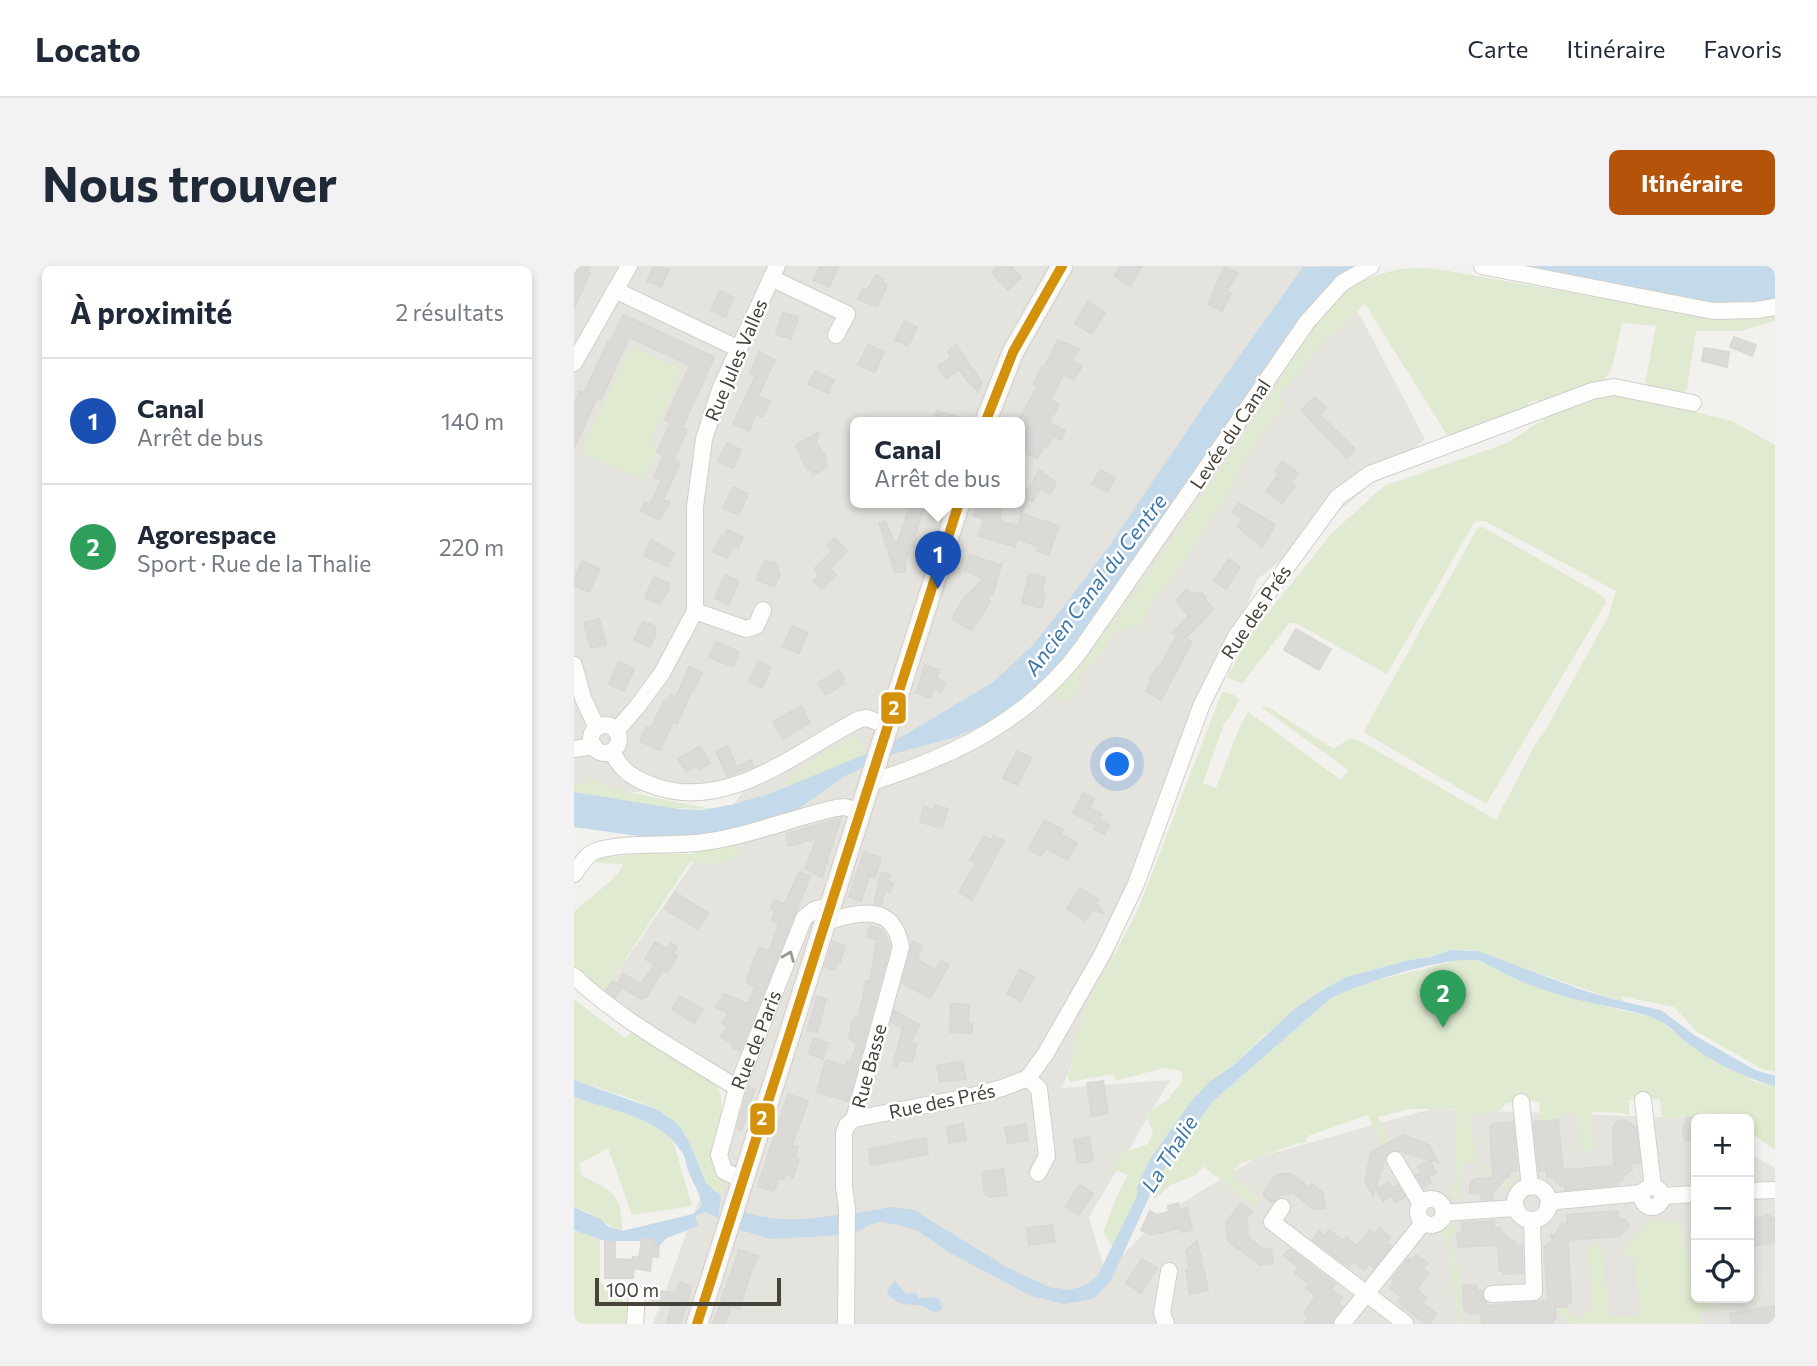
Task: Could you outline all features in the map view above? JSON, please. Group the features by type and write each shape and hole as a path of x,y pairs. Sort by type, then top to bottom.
{"main road":[{"path":"987,417 1013,352 1062,266"},
{"name":"Rue de Paris","path":"697,1324 957,508"}],"street":[{"path":"574,363 629,266"},
{"name":"Levée du Canal","path":"871,777 917,768 975,740 1022,710 1055,681 1082,648 1307,322 1342,283 1371,266"},
{"path":"1482,266 1713,311 1775,307"},
{"name":"Rue Jules Valles","path":"616,731 638,707 662,673 695,611 695,508 698,473 711,413 737,348 774,272 847,314 836,335"},
{"path":"615,290 737,348"},
{"name":"Rue des Prés","path":"854,1119 968,1097 1028,1078 1046,1053 1108,942 1136,884 1202,704 1236,636 1338,497 1370,474 1592,391 1614,387 1693,403"},
{"path":"695,611 746,629 757,626 764,610"},
{"path":"574,665 583,698 597,728"},
{"path":"612,751 624,769 646,783 673,791 711,791 773,768 860,719 867,718 887,727"},
{"path":"605,725 616,731 618,744 612,751 600,752 594,746 593,734 597,728 605,725"},
{"path":"574,749 594,746"},
{"path":"574,874 589,854 598,850 728,839 840,807 861,811"},
{"name":"Rue de Paris","path":"740,1189 724,1171 719,1155 737,1088 804,918 814,910 828,914"},
{"name":"Rue Basse","path":"828,914 862,912 886,918 899,931 901,947 854,1119 847,1125 844,1133 844,1187 847,1209 846,1324"},
{"path":"574,976 646,1031 737,1088"},
{"path":"1028,1078 1039,1089 1047,1156 1038,1172"},
{"path":"1643,1100 1652,1192"},
{"path":"1521,1102 1530,1186"},
{"path":"1395,1160 1421,1204"},
{"path":"1548,1205 1541,1189 1530,1186 1518,1193 1515,1208 1521,1216 1532,1220 1542,1217 1548,1205 1557,1201 1652,1192 1691,1194"},
{"path":"1754,1191 1775,1190"},
{"path":"1431,1199 1440,1203 1444,1213 1442,1218 1435,1225 1423,1223 1418,1212 1421,1204 1431,1199"},
{"path":"1282,1207 1272,1222 1405,1323"},
{"path":"1444,1213 1515,1208"},
{"path":"1492,1294 1534,1292 1532,1220"},
{"path":"1342,1324 1423,1223"},
{"path":"1166,1324 1162,1313 1169,1271"},
{"path":"635,1324 637,1294"}],"shaded area":[{"path":"574,266 619,266 574,345"},
{"path":"624,266 1334,266 1425,439 1257,580 1062,1088 1170,1080 1089,1217 1105,1272 1165,1213 1258,1157 1431,1109 1686,1118 1691,1121 1691,1303 1754,1303 1754,1156 1775,1168 1775,1324 653,1324 742,1084 603,993 752,778 710,790 628,792 574,785 574,363"},
{"path":"1775,1242 1775,1265 1754,1270 1754,1246"},
{"path":"1633,1256 1641,1314 1610,1317 1603,1259"}],"green space":[{"path":"1431,268 1670,310 1775,311 1775,321 1741,331 1696,331 1687,388 1682,395 1644,388 1656,326 1622,323 1612,368 1601,384 1541,406 1537,400 1528,403 1528,409 1449,438 1365,304 1318,347 1294,379 1279,393 1284,408 1259,436 1223,502 1140,625 1112,633 1103,651 1078,678 1082,683 1075,694 1070,699 1057,701 1052,694 1077,671 1159,558 1275,388 1315,323 1345,288 1400,269"},
{"path":"631,346 682,369 650,442 660,447 644,480 580,452"},
{"path":"1618,394 1732,421 1775,445 1775,1071 1764,1070 1696,1031 1674,1007 1620,996 1625,1002 1616,1000 1472,950 1451,950 1346,977 1316,994 1266,1034 1189,1104 1150,1159 1137,1187 1137,1196 1113,1247 1103,1233 1128,1175 1114,1170 1119,1154 1148,1144 1153,1132 1146,1114 1167,1100 1182,1082 1182,1071 1164,1068 1115,1081 1113,1074 1070,1082 1067,1075 1071,1069 1075,1038 1087,1004 1137,912 1222,692 1234,695 1239,700 1224,724 1203,783 1216,788 1248,712 1341,780 1348,770 1261,707 1268,707 1334,749 1350,738 1360,741 1496,820 1608,617 1616,591 1485,521 1475,521 1387,674 1296,623 1289,623 1242,684 1227,677 1247,639 1332,533 1384,486 1507,443 1555,412 1593,396"},
{"path":"1483,527 1603,596 1606,603 1486,804 1365,733 1477,529"},
{"path":"856,735 866,754 778,791 792,774 809,764 813,758"},
{"path":"590,778 614,789 617,784 628,792 711,809 665,808 574,792 574,783 587,785"},
{"path":"735,843 739,850 733,859 710,865 690,862 603,993 574,969 574,912 609,882 623,864 597,863 598,858 647,853 692,854 712,846"},
{"path":"1470,959 1485,963 1515,979 1588,1002 1658,1019 1685,1041 1751,1080 1775,1086 1775,1150 1754,1136 1754,1114 1691,1114 1691,1117 1662,1118 1660,1099 1629,1100 1629,1116 1623,1113 1591,1112 1595,1147 1586,1152 1579,1143 1577,1114 1560,1115 1558,1120 1541,1121 1539,1101 1506,1103 1501,1110 1469,1116 1479,1160 1501,1179 1517,1185 1509,1191 1476,1162 1464,1163 1458,1197 1451,1198 1455,1181 1455,1109 1409,1109 1378,1117 1396,1155 1391,1157 1367,1115 1308,1136 1305,1143 1239,1164 1232,1176 1260,1198 1255,1207 1203,1166 1196,1175 1170,1185 1155,1199 1151,1194 1212,1102 1330,999 1374,981"},
{"path":"574,999 625,1038 633,1032 712,1079 719,1089 721,1101 717,1157 724,1185 721,1196 706,1183 683,1131 674,1122 648,1106 574,1080"},
{"path":"574,1097 640,1118 673,1141 692,1206 632,1215 608,1148 579,1164 582,1176 601,1185 618,1201 622,1231 574,1207"},
{"path":"1650,1220 1680,1223 1691,1272 1691,1303 1722,1303 1699,1313 1701,1324 1571,1324 1551,1307 1554,1304 1564,1307 1575,1317 1581,1317 1593,1306 1587,1253 1594,1239 1603,1253 1610,1317 1633,1256 1625,1257 1624,1248"},
{"path":"1455,1221 1457,1233 1449,1236 1460,1279 1462,1294 1458,1295 1463,1324 1458,1324 1449,1250 1439,1230"},
{"path":"574,1230 600,1239 600,1282 617,1294 627,1306 626,1324 574,1324"}],"water":[{"name":"Ancien Canal du Centre","path":"1359,266 1351,271 1052,679 993,721 952,738 889,755 845,776 798,809 739,831 660,839 574,827 574,792 679,809 702,810 730,805 769,794 866,754 905,735 993,682 1032,646 1068,601 1303,267"},
{"path":"1505,266 1775,266 1775,302 1728,307"},
{"name":"La Thalie","path":"1451,950 1478,951 1579,989 1661,1010 1694,1035 1755,1070 1775,1076 1775,1086 1739,1074 1716,1062 1654,1018 1549,992 1483,962 1452,961 1383,978 1330,999 1212,1102 1157,1180 1111,1280 1091,1299 1064,1304 1031,1296 950,1253 918,1231 903,1226 880,1222 852,1235 852,1214 893,1207 914,1210 1008,1268 1049,1287 1069,1290 1084,1286 1097,1277 1137,1196 1137,1187 1150,1159 1189,1104 1209,1082 1235,1064 1291,1012 1346,977"},
{"path":"574,1080 658,1110 674,1121 689,1142 706,1183 721,1196 718,1218 706,1212 695,1216 698,1226 667,1238 659,1246 654,1245 654,1240 605,1241 574,1230 574,1207 602,1220 607,1226 622,1231 693,1214 702,1205 684,1156 674,1141 662,1131 634,1116 574,1097"},
{"path":"743,1212 770,1218 793,1219 843,1214 843,1235 772,1239 735,1229"},
{"path":"895,1281 906,1294 915,1292 919,1298 932,1297 940,1300 942,1309 935,1312 923,1306 896,1301 887,1293"}],"building":[{"path":"574,266 590,266 587,272 590,273 574,308"},
{"path":"654,266 669,269 661,287 647,281"},
{"path":"820,266 839,266 829,287 813,280"},
{"path":"999,266 1011,266 1021,277 1008,290 992,273"},
{"path":"1121,266 1142,266 1130,286 1115,276"},
{"path":"1225,266 1238,274 1226,291 1231,293 1222,311 1208,304"},
{"path":"876,275 884,279 882,283 887,285 877,307 858,299"},
{"path":"720,291 733,297 726,317 711,310"},
{"path":"1088,302 1105,312 1092,334 1075,324"},
{"path":"783,313 798,317 791,339 776,334"},
{"path":"623,315 714,357 682,428 687,430 674,459 680,463 663,500 670,503 659,520 641,511 645,502 650,505 662,480 654,477 664,455 657,452 671,423 665,420 690,365 629,337 601,400 597,398 574,448 574,405 580,391 584,393"},
{"path":"904,321 917,327 908,346 895,340"},
{"path":"1734,337 1756,345 1752,356 1730,347"},
{"path":"1058,340 1079,349 1072,361 1082,366 1074,380 1063,374 1051,400 1059,404 1049,423 1065,431 1061,440 1053,436 1037,459 1025,453 1025,417 1021,417 1038,386 1034,384 1041,367 1044,368"},
{"path":"868,345 884,352 875,372 858,365"},
{"path":"956,345 982,382 978,391 959,369 946,379 938,366 951,358 948,351"},
{"path":"1704,348 1729,352 1727,367 1702,361"},
{"path":"759,352 775,360 758,396 770,401 763,417 756,414 749,431 733,424 756,375 750,373"},
{"path":"815,371 834,380 828,393 808,384"},
{"path":"1315,397 1326,408 1320,415 1355,449 1347,458 1301,410"},
{"path":"937,411 958,417 935,417"},
{"path":"819,432 816,443 826,457 828,466 813,475 810,468 807,470 796,445"},
{"path":"727,443 741,450 733,468 718,462"},
{"path":"1282,461 1298,473 1291,483 1295,486 1282,503 1266,491 1279,474 1275,471"},
{"path":"1039,470 1056,482 1050,494 1040,489 1033,501 1028,498 1025,505 1025,488 1029,490"},
{"path":"1100,470 1115,478 1107,492 1092,484"},
{"path":"733,487 748,494 739,515 723,508"},
{"path":"1239,503 1275,525 1262,547 1237,526 1242,519 1232,512"},
{"path":"910,508 924,508 913,547 911,546 905,564 905,572 895,572 879,523 885,521 896,546"},
{"path":"976,508 1001,508 1000,521 1018,526 1022,514 1059,526 1049,555 1037,551 1039,546 1017,539 1015,547 979,536 984,519 974,516"},
{"path":"727,530 743,537 738,548 733,545 727,558 713,552"},
{"path":"835,538 847,551 830,568 836,575 822,589 814,581 819,577 815,568 832,551 827,545"},
{"path":"651,540 674,553 668,566 644,556"},
{"path":"970,555 1000,565 1002,562 993,593 987,598 990,602 971,630 952,619 965,597 984,579 965,570"},
{"path":"1229,559 1240,567 1226,589 1214,581"},
{"path":"765,560 775,562 780,575 774,587 756,579"},
{"path":"582,561 600,569 589,592 574,585"},
{"path":"1029,574 1045,577 1042,608 1022,603"},
{"path":"725,575 739,581 728,605 715,598"},
{"path":"654,577 669,583 669,589 660,604 645,598"},
{"path":"1187,589 1192,594 1201,592 1214,609 1185,638 1192,642 1161,700 1146,691 1152,680 1150,679 1177,636 1172,633 1189,616 1176,601"},
{"path":"599,619 606,644 591,648 584,623"},
{"path":"643,621 656,627 650,647 634,640"},
{"path":"792,626 808,633 799,653 783,647"},
{"path":"1296,629 1331,649 1319,670 1284,650"},
{"path":"716,642 739,652 733,667 709,657"},
{"path":"758,661 771,667 762,688 749,682"},
{"path":"619,662 634,669 624,691 609,684"},
{"path":"925,665 940,670 936,679 945,682 941,692 933,689 930,698 916,693"},
{"path":"689,667 702,673 677,724 673,722 660,750 640,741 647,727 651,729 664,701 668,702 671,695 676,697"},
{"path":"839,670 844,684 826,695 818,683"},
{"path":"801,706 810,723 783,739 773,722"},
{"path":"1116,744 1129,751 1119,772 1105,764"},
{"path":"700,746 710,763 699,770 696,766 686,772 678,759"},
{"path":"728,746 736,767 751,760 753,766 727,776 716,751"},
{"path":"1017,751 1031,758 1017,785 1003,778"},
{"path":"1083,793 1094,799 1089,808 1102,814 1099,819 1109,825 1104,834 1094,829 1096,825 1073,813"},
{"path":"935,805 948,809 942,828 920,822 924,807 933,810"},
{"path":"841,818 822,877 805,869 817,838 789,846 786,834"},
{"path":"1045,820 1063,830 1060,834 1077,843 1068,860 1046,848 1041,856 1028,849"},
{"path":"984,836 991,840 994,836 1004,841 972,900 959,892 976,864 970,860"},
{"path":"864,852 881,858 875,878 869,876 861,901 849,897"},
{"path":"799,872 810,876 740,1051 721,1037 727,1027 722,1024 729,1013 715,1007 724,994 748,1004 755,986 746,982 759,947 769,951 779,923 772,920 774,900 785,904"},
{"path":"881,872 890,875 888,882 893,883 890,892 885,891 881,905 874,904"},
{"path":"1080,888 1098,899 1096,903 1103,913 1092,910 1085,921 1067,909"},
{"path":"675,892 708,913 698,929 665,909"},
{"path":"870,926 883,930 890,947 848,1101 817,1092 826,1060 846,1066 848,1061 851,1062 857,1044 849,1038 852,1022 859,1017 866,981 870,982 877,940 867,937"},
{"path":"912,941 922,946 917,959 935,970 941,961 949,965 930,998 902,983"},
{"path":"655,942 666,949 671,943 677,948 673,954 677,956 667,973 663,970 646,997 641,999 622,987 615,997 606,990 612,981 618,984 623,974 641,984 655,965 645,959"},
{"path":"833,942 845,946 840,962 838,961 834,970 825,967"},
{"path":"1020,970 1034,977 1021,1001 1007,993"},
{"path":"680,996 703,1009 694,1023 672,1009"},
{"path":"817,997 826,999 817,1032 807,1030"},
{"path":"951,1004 969,1005 968,1023 972,1023 972,1033 950,1032"},
{"path":"894,1011 920,1025 910,1043 917,1044 912,1062 900,1060 896,1067 893,1066 903,1028 891,1022"},
{"path":"814,1038 828,1043 823,1059 809,1054"},
{"path":"962,1061 966,1079 940,1082 937,1066"},
{"path":"1103,1081 1108,1113 1092,1116 1087,1083"},
{"path":"749,1087 755,1089 742,1130 737,1128"},
{"path":"788,1094 808,1101 792,1145 798,1147 795,1158 799,1160 793,1177 785,1174 784,1179 779,1178 774,1191 758,1186"},
{"path":"1686,1118 1691,1118 1691,1140 1684,1140 1683,1125 1686,1125"},
{"path":"1558,1120 1563,1170 1614,1166 1613,1127 1618,1121 1626,1120 1636,1128 1640,1163 1631,1164 1632,1170 1625,1174 1622,1181 1616,1182 1616,1185 1565,1190 1565,1186 1561,1186 1550,1176 1547,1177 1547,1170 1539,1171 1536,1146 1534,1122"},
{"path":"1513,1122 1517,1171 1509,1171 1510,1177 1506,1177 1492,1192 1492,1199 1482,1200 1481,1193 1470,1193 1470,1185 1475,1179 1493,1178 1490,1127 1492,1124"},
{"path":"963,1124 966,1140 949,1143 947,1127"},
{"path":"1026,1124 1028,1140 1008,1143 1005,1128"},
{"path":"1403,1135 1429,1145 1438,1162 1396,1150 1390,1151 1386,1155 1373,1196 1365,1180 1371,1152"},
{"path":"1089,1137 1093,1161 1078,1163 1074,1140"},
{"path":"926,1138 928,1154 871,1165 869,1149"},
{"path":"1430,1160 1436,1173 1428,1177 1431,1183 1423,1187 1416,1175 1421,1173 1418,1167"},
{"path":"1003,1169 1007,1195 990,1197 985,1194 982,1175 984,1172"},
{"path":"1290,1173 1310,1188 1312,1184 1323,1193 1325,1208 1314,1209 1293,1193 1279,1196 1272,1203 1264,1196 1276,1175"},
{"path":"1389,1182 1392,1188 1398,1185 1405,1197 1395,1202 1392,1196 1383,1201 1377,1189"},
{"path":"1080,1185 1093,1194 1079,1215 1066,1206"},
{"path":"1178,1203 1179,1210 1187,1208 1192,1230 1181,1232 1180,1228 1151,1235 1141,1230 1150,1211 1157,1215 1169,1212 1168,1206"},
{"path":"1241,1203 1252,1212 1246,1219 1249,1238 1264,1250 1271,1249 1273,1263 1260,1265 1228,1241 1226,1223"},
{"path":"1618,1211 1619,1220 1625,1219 1629,1226 1620,1236 1568,1240 1571,1301 1566,1307 1555,1307 1556,1318 1551,1324 1482,1324 1481,1313 1470,1314 1464,1309 1463,1286 1476,1285 1477,1291 1482,1291 1488,1306 1548,1301 1544,1247 1552,1241 1551,1235 1555,1235 1561,1224 1567,1224 1567,1215"},
{"path":"1770,1215 1771,1219 1775,1218 1775,1242 1754,1246 1754,1219"},
{"path":"1494,1221 1494,1229 1500,1228 1511,1241 1514,1240 1515,1246 1522,1245 1523,1273 1504,1274 1500,1271 1498,1245 1458,1247 1457,1233 1462,1232 1462,1223"},
{"path":"1052,1225 1055,1242 1029,1245 1027,1228"},
{"path":"1379,1228 1390,1237 1386,1243 1391,1246 1374,1268 1369,1264 1364,1270 1353,1261 1349,1267 1313,1240 1319,1231 1325,1236 1329,1230 1343,1241 1346,1237 1357,1246 1370,1230 1375,1234"},
{"path":"642,1238 655,1240 654,1245 659,1246 658,1257 652,1256 650,1271 634,1268 633,1278 605,1278 605,1241 615,1242 615,1259 633,1260 633,1257 639,1258"},
{"path":"1197,1241 1208,1290 1190,1294 1186,1271 1190,1270 1186,1251"},
{"path":"1290,1249 1335,1284 1331,1289 1342,1298 1338,1304 1342,1307 1332,1324 1304,1324 1309,1317 1304,1313 1316,1296 1306,1288 1309,1284 1295,1273 1299,1268 1284,1255"},
{"path":"739,1250 759,1256 739,1309 731,1307 725,1324 713,1324"},
{"path":"1416,1255 1428,1263 1423,1269 1429,1273 1416,1290 1427,1298 1423,1303 1436,1314 1429,1324 1397,1302 1402,1297 1390,1288 1395,1282 1392,1279 1409,1258 1412,1260"},
{"path":"1142,1259 1157,1268 1141,1293 1126,1283"},
{"path":"680,1282 692,1286 680,1324 666,1324 673,1303 650,1300 652,1290 676,1293"},
{"path":"1775,1306 1775,1324 1732,1324 1730,1314"}],"transit line":[{"name":"2","path":"987,417 1013,352 1062,266"},
{"name":"2","path":"697,1324 957,508"}],"place":[{"name":"Canal","path":"938,589"},
{"name":"Agorespace","path":"1443,1028"}]}
